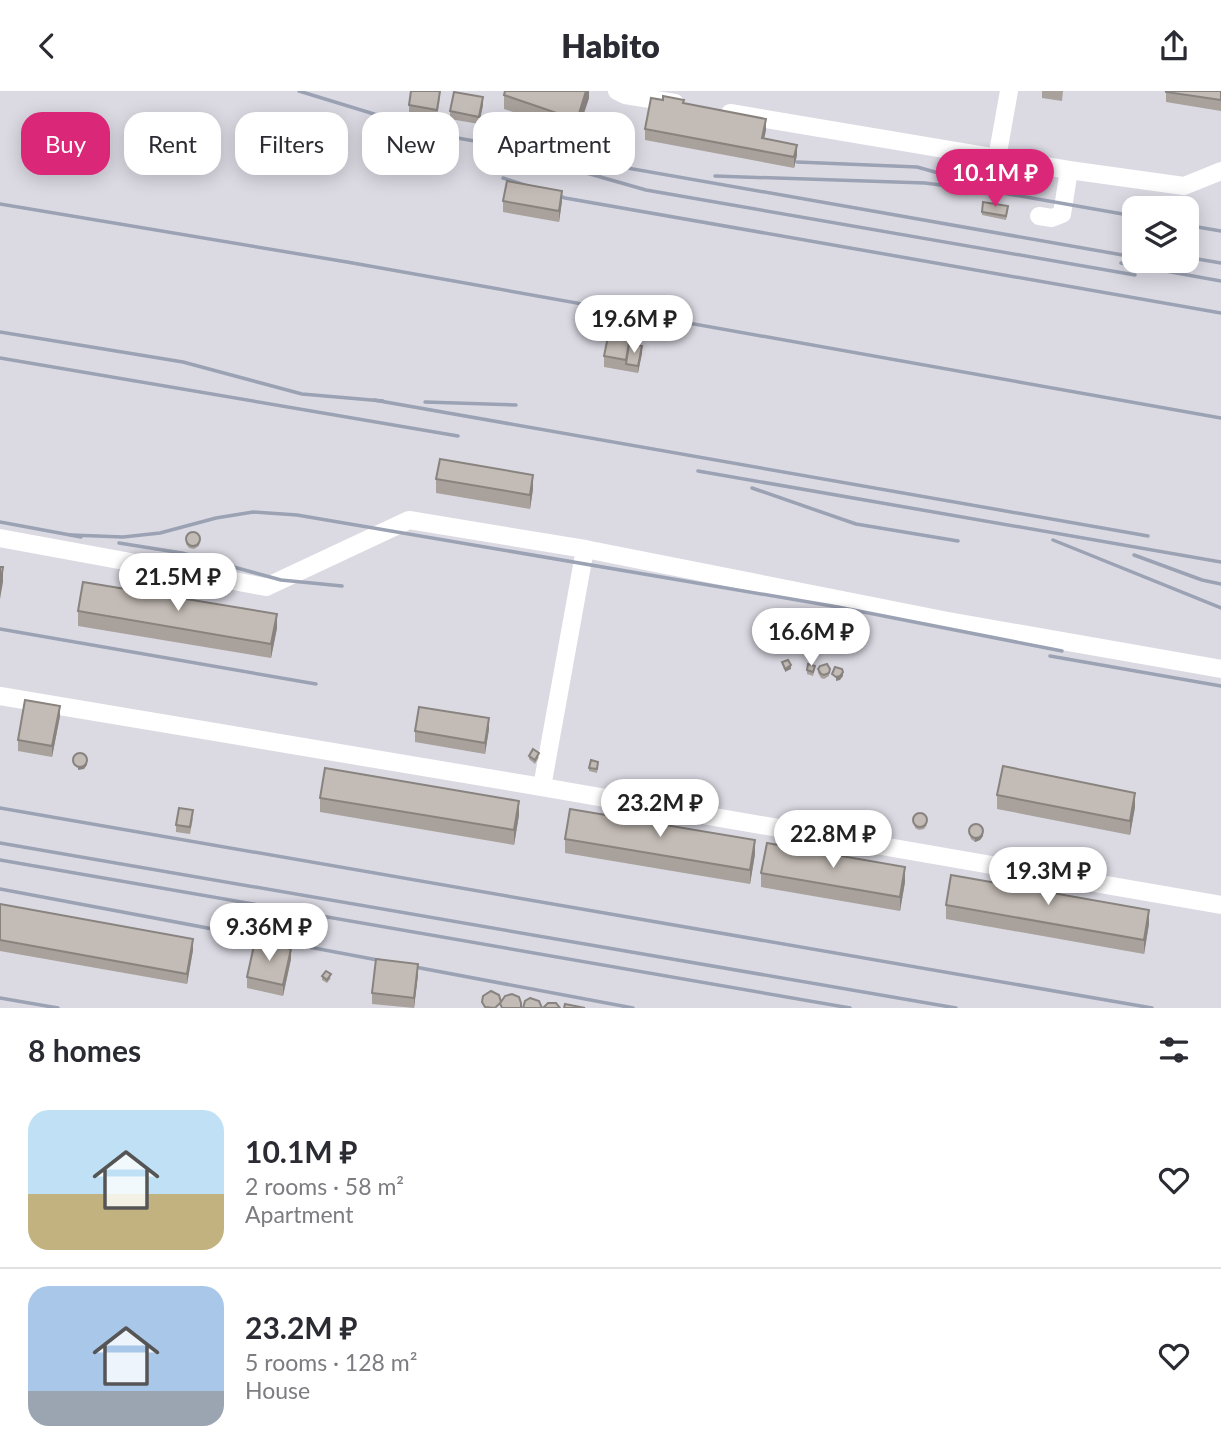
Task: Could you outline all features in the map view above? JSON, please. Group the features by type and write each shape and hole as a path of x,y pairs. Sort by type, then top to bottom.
{"lane":[{"path":"617,91 625,95 997,158 1184,186 1221,171"},
{"path":"997,158 1009,91"},
{"path":"1039,216 1052,218 1062,214 1069,170"},
{"path":"0,538 266,587 409,520 584,549 947,621 1221,669"},
{"path":"541,787 584,549"},
{"path":"0,697 541,787 1221,905"}],"shaded area":[{"path":"0,91 1221,91 1221,1008 0,1008"}],"building":[{"path":"411,91 440,91 437,110 409,105"},
{"path":"505,91 586,91 579,112 554,112 504,95"},
{"path":"1221,91 1221,100 1166,92"},
{"path":"454,92 483,97 480,112 473,112 473,116 450,111"},
{"path":"663,96 684,100 683,103 766,119 762,138 797,145 794,157 645,129 651,98 663,100"},
{"path":"507,181 562,191 559,211 503,201"},
{"path":"983,202 1008,206 1006,216 982,212"},
{"path":"611,322 632,326 626,360 604,356"},
{"path":"629,344 642,346 638,366 626,364"},
{"path":"440,459 533,475 530,495 436,479"},
{"path":"193,532 198,534 198,544 193,546 188,544 186,539 188,534"},
{"path":"83,582 277,614 271,644 78,611"},
{"path":"788,660 791,665 785,669 782,662"},
{"path":"808,664 815,666 813,672 807,670"},
{"path":"827,664 829,673 821,674 818,669"},
{"path":"835,667 842,669 840,676 832,674"},
{"path":"25,700 60,706 52,746 18,740"},
{"path":"419,707 489,718 485,743 415,731"},
{"path":"533,749 539,753 535,760 529,756"},
{"path":"80,753 85,755 85,765 80,767 75,765 73,760 75,755"},
{"path":"591,760 598,762 597,769 589,768"},
{"path":"1003,766 1135,793 1130,821 997,795"},
{"path":"325,768 519,801 514,830 320,798"},
{"path":"179,808 193,810 190,827 176,825"},
{"path":"570,809 755,840 750,870 565,839"},
{"path":"920,813 925,815 925,825 920,827 915,825 913,820 915,815"},
{"path":"976,824 981,826 981,836 976,838 971,836 969,831 971,826"},
{"path":"767,843 905,867 900,897 761,873"},
{"path":"951,875 1149,910 1144,940 946,905"},
{"path":"0,904 193,939 187,974 0,940"},
{"path":"255,941 291,949 283,985 247,977"},
{"path":"376,959 418,964 414,998 372,993"},
{"path":"326,971 331,974 327,980 322,976"},
{"path":"491,991 499,995 501,1002 505,996 512,994 519,997 521,1008 502,1008 500,1003 495,1008 485,1007 483,996"},
{"path":"530,998 539,1001 542,1008 523,1008 525,1001"},
{"path":"548,1003 556,1003 560,1008 543,1008"},
{"path":"565,1004 585,1008 564,1008"}],"railway":[{"path":"299,91 446,136 1122,255"},
{"path":"797,162 917,167 960,179"},
{"path":"594,175 646,190 1135,275"},
{"path":"715,176 925,183 1003,193 1122,214"},
{"path":"503,178 565,198 1221,313"},
{"path":"0,204 347,262 1221,418"},
{"path":"1199,227 1221,231"},
{"path":"1199,259 1221,263"},
{"path":"1121,263 1221,281"},
{"path":"0,332 183,362 302,394 383,401"},
{"path":"0,358 458,436"},
{"path":"374,400 1148,536"},
{"path":"425,402 516,405"},
{"path":"698,471 1221,562"},
{"path":"752,488 856,524 958,541"},
{"path":"71,535 123,537 160,533 216,518 253,512 297,515 838,607 1062,651"},
{"path":"0,522 81,537"},
{"path":"1053,540 1221,608"},
{"path":"119,543 182,553 281,580 342,586"},
{"path":"1134,555 1202,580 1221,584"},
{"path":"0,629 316,684"},
{"path":"1050,656 1221,686"},
{"path":"0,808 1152,1008"},
{"path":"0,843 956,1008"},
{"path":"0,860 850,1008"},
{"path":"0,889 633,1008"},
{"path":"0,998 58,1008"}]}
